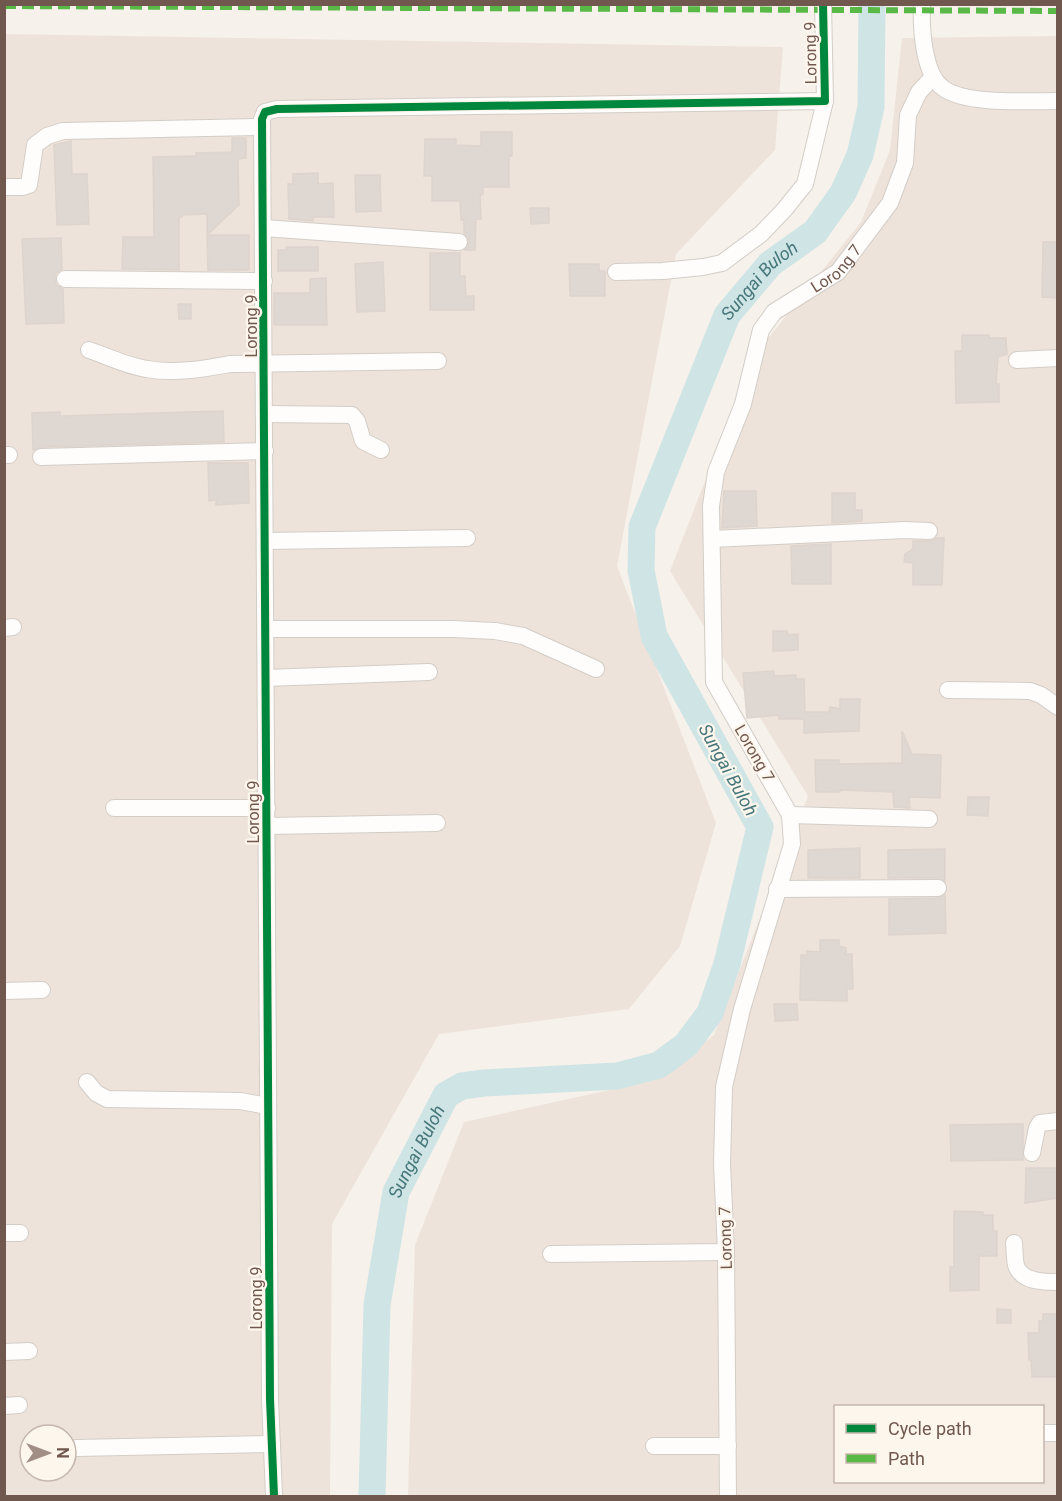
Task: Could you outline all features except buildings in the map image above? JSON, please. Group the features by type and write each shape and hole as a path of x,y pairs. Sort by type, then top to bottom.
{"street":[{"name":"Lorong 9","path":"616,272 663,271 722,263 761,234 805,184 825,101 823,4"},
{"path":"922,4 921,24 926,55 933,77 942,88 977,99 1058,101"},
{"name":"Lorong 7","path":"729,1497 726,1252 722,1164 724,1087 742,1009 792,844 790,815 714,682 711,507 716,472 743,405 760,330 774,312 838,272 890,203 905,163 908,115 919,92 933,77"},
{"path":"4,187 29,185 35,145 47,136 63,131 261,127 265,112 277,109 825,101"},
{"name":"Lorong 9","path":"261,127 264,228 270,1399 274,1497"},
{"path":"264,228 459,242"},
{"path":"65,279 264,281"},
{"path":"89,350 145,369 171,372 200,370 230,364 438,361"},
{"path":"1017,360 1058,358"},
{"path":"265,414 352,416 357,421 363,441 381,450"},
{"path":"41,457 265,451"},
{"path":"712,539 905,530 929,531"},
{"path":"265,541 467,538"},
{"path":"266,628 453,628 495,631 522,636 596,669"},
{"path":"266,678 429,672"},
{"path":"948,690 1030,691 1041,695 1058,707"},
{"path":"114,808 267,808"},
{"path":"790,815 929,819"},
{"path":"267,826 437,823"},
{"path":"777,889 938,888"},
{"path":"4,991 42,990"},
{"path":"87,1082 96,1093 107,1099 240,1101 268,1106"},
{"path":"1032,1153 1040,1123 1058,1120"},
{"path":"1014,1243 1017,1268 1024,1276 1041,1282 1058,1282"},
{"path":"550,1254 726,1252"},
{"path":"4,1352 29,1351"},
{"path":"78,1448 272,1444"},
{"path":"654,1446 728,1446"}],"shaded area":[{"path":"5,34 783,47 775,150 676,254 617,566 716,823 680,946 629,1009 439,1034 332,1224 330,1496 5,1496"},
{"path":"1057,36 1057,1496 408,1496 415,1245 464,1122 655,1080 714,1035 808,796 670,571 754,356 861,222 890,150 902,38"}],"waterway":[{"name":"Sungai Buloh","path":"372,1496 377,1305 396,1192 446,1095 462,1086 617,1076 659,1065 686,1045 710,1013 727,964 760,827 654,636 641,570 642,527 727,315 770,264 815,232 843,193 860,155 871,107 872,4"}],"marked path":[{"path":"4,6 1058,11"}],"cycle path":[{"path":"274,1496 270,1399 262,119 265,112 277,109 825,101 823,4"}]}
